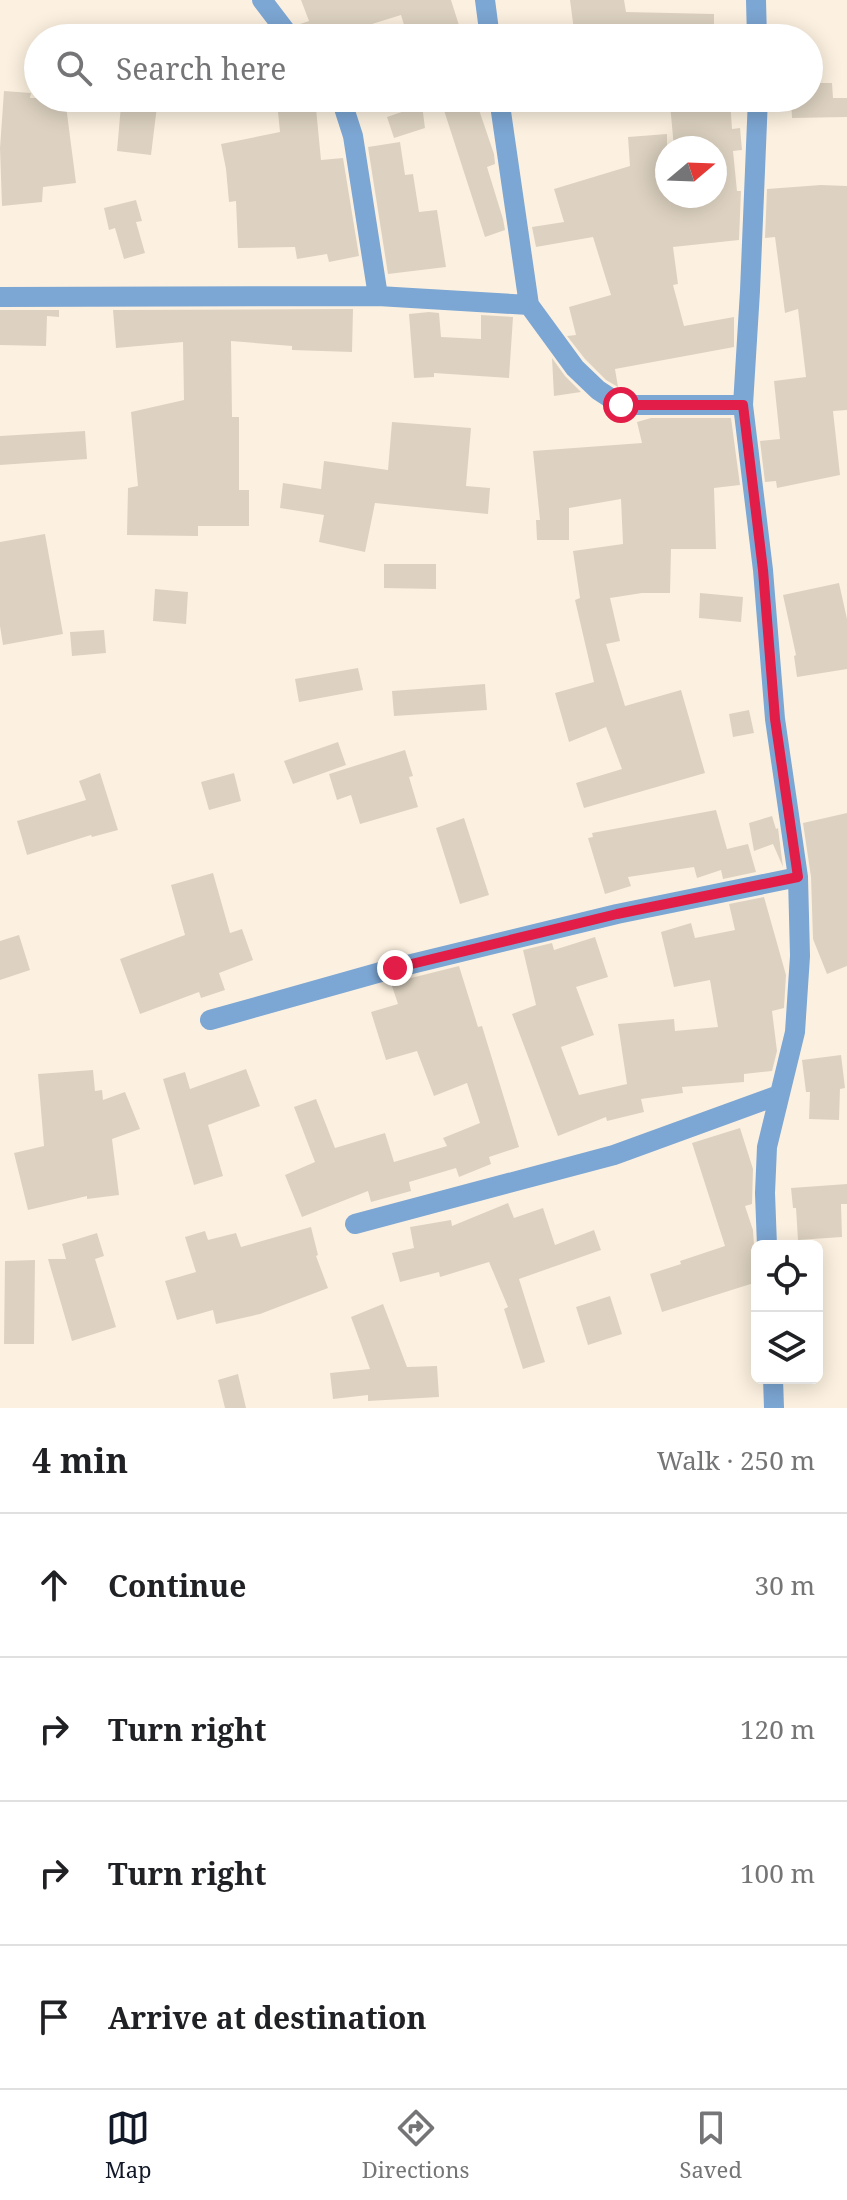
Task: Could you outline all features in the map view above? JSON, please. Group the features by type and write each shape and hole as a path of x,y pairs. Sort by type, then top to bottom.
{"street":[{"path":"262,0 280,24"},
{"path":"485,0 488,24"},
{"path":"756,0 757,24"},
{"path":"345,112 353,136 378,296"},
{"path":"501,112 529,305 575,368 598,390 621,405 743,405"},
{"path":"757,112 743,405 763,570 775,719 798,877 800,956 795,1032 767,1147 767,1240"},
{"path":"0,297 378,296 529,305"},
{"path":"210,1020 395,968 617,914 798,877"},
{"path":"355,1224 614,1155 779,1095"},
{"path":"773,1384 774,1408"}],"building":[{"path":"301,0 451,0 459,24 404,24 401,15 372,24 300,24 309,21"},
{"path":"570,0 624,0 626,12 714,14 714,24 573,24"},
{"path":"823,83 832,83 833,98 847,98 847,117 792,118 792,112 823,112"},
{"path":"4,91 24,92 24,112 67,112 76,183 43,187 42,202 2,206 0,148"},
{"path":"120,112 156,112 151,155 117,151"},
{"path":"278,112 316,112 321,160 343,158 359,256 329,262 327,254 297,259 295,247 238,248 236,201 229,202 221,144 280,132"},
{"path":"402,112 423,112 425,128 394,138 387,117"},
{"path":"445,112 480,112 494,154 495,164 487,167 505,230 485,237"},
{"path":"671,112 731,112 732,129 740,128 742,150 733,151 737,191 741,191 739,240 673,247 678,284 673,285 684,326 734,317 734,347 615,369 618,387 606,380 585,359 567,336 576,335 569,307 611,295 593,237 536,247 532,227 564,222 554,189 630,166 628,137 667,134 655,136 655,208 727,208 727,136 673,136"},
{"path":"400,142 405,175 413,174 419,212 437,210 446,267 388,274 368,147"},
{"path":"847,186 847,410 833,411 840,475 777,488 776,481 765,482 760,441 780,439 774,381 806,377 798,309 785,313 775,237 765,238 767,189"},
{"path":"136,200 142,221 136,222 145,253 124,259 115,228 109,230 104,208"},
{"path":"353,309 352,352 292,350 292,346 231,341 232,417 239,417 239,490 249,490 249,526 198,526 198,536 127,535 128,488 138,486 131,412 184,400 183,342 116,348 113,310"},
{"path":"0,310 59,310 59,317 47,316 46,346 0,345"},
{"path":"439,313 441,337 481,339 481,315 513,317 509,378 434,373 434,377 414,378 409,314"},
{"path":"552,358 565,376 581,392 554,396"},
{"path":"651,418 731,418 740,485 714,488 716,549 671,549 670,593 610,598 620,641 606,644 625,706 681,690 705,773 584,808 576,783 622,769 606,727 569,742 555,693 594,682 575,600 580,598 573,551 623,544 621,499 569,508 569,540 537,540 536,520 540,520 533,451 642,443 637,422"},
{"path":"392,422 471,428 466,486 490,488 488,514 375,503 365,552 319,542 324,515 280,508 283,483 321,489 324,461 388,470"},
{"path":"85,431 87,459 0,465 0,436"},
{"path":"45,534 63,634 3,645 0,626 0,542"},
{"path":"384,564 436,564 436,589 384,588"},
{"path":"839,583 847,619 847,669 797,677 796,655 783,595"},
{"path":"155,589 188,592 186,624 153,621"},
{"path":"700,593 743,597 741,622 699,618"},
{"path":"104,630 106,653 72,656 70,632"},
{"path":"358,668 363,690 299,702 295,679"},
{"path":"485,684 487,710 394,716 392,691"},
{"path":"749,710 754,733 733,737 729,714"},
{"path":"338,742 346,765 293,784 284,761"},
{"path":"405,750 418,807 360,824 351,795 337,800 329,774"},
{"path":"100,773 118,830 27,855 17,821 86,800 79,781"},
{"path":"234,773 241,801 209,810 201,782"},
{"path":"716,810 727,849 748,844 756,872 723,879 721,870 697,878 694,867 628,877 631,886 605,894 588,838 593,837 592,833"},
{"path":"847,813 847,966 827,974 813,939 811,877 803,823"},
{"path":"772,816 778,828 783,867 773,844 754,851 749,823"},
{"path":"464,818 489,895 460,904 436,828"},
{"path":"213,873 230,933 242,929 253,960 219,973 225,990 201,998 199,992 140,1014 120,959 185,935 171,885"},
{"path":"764,897 786,975 784,1008 772,1011 777,1051 772,1071 744,1074 744,1082 682,1087 683,1093 641,1099 644,1112 607,1121 606,1117 558,1136 512,1014 536,1005 523,950 552,943 554,950 595,937 608,977 576,987 594,1035 561,1047 579,1095 627,1084 618,1024 674,1019 675,1031 718,1027 710,980 674,987 661,932 691,923 695,938 735,930 729,904"},
{"path":"19,935 30,970 0,980 0,941"},
{"path":"459,966 478,1027 482,1026 519,1147 489,1157 491,1164 459,1177 456,1168 409,1182 411,1191 371,1202 368,1191 302,1217 285,1175 315,1162 294,1107 316,1099 335,1148 385,1133 394,1162 447,1146 443,1138 480,1123 467,1083 434,1096 417,1051 386,1060 371,1012 398,1004 391,983"},
{"path":"841,1055 845,1088 840,1089 839,1120 809,1119 810,1092 806,1092 802,1060"},
{"path":"246,1069 260,1106 208,1125 223,1176 194,1185 163,1079 185,1072 190,1089"},
{"path":"93,1070 95,1091 102,1090 103,1100 125,1092 140,1129 112,1139 119,1195 87,1199 87,1196 28,1210 14,1153 44,1146 38,1074"},
{"path":"740,1128 753,1169 752,1204 745,1206 753,1230 751,1284 662,1312 650,1274 725,1246 692,1143"},
{"path":"847,1184 847,1204 841,1204 842,1237 798,1240 791,1188"},
{"path":"508,1203 514,1218 543,1208 555,1245 594,1230 601,1250 519,1279 545,1362 523,1369 504,1309 508,1307 489,1262 440,1277 439,1272 400,1282 392,1253 414,1248 410,1227 451,1220 452,1226"},
{"path":"311,1227 316,1256 328,1288 260,1314 216,1324 213,1310 177,1320 165,1281 196,1272 185,1237 205,1231 208,1240 236,1233 241,1247"},
{"path":"97,1233 104,1256 95,1259 116,1327 72,1341 48,1259 66,1259 62,1244"},
{"path":"35,1260 34,1344 4,1344 5,1261"},
{"path":"610,1296 622,1334 588,1345 576,1307"},
{"path":"383,1304 407,1367 437,1366 439,1397 368,1401 368,1395 333,1399 330,1373 370,1369 351,1317"},
{"path":"238,1374 246,1408 225,1408 218,1380"}],"route":[{"path":"395,968 617,914 798,877 775,719 763,570 743,405 621,405"}]}
